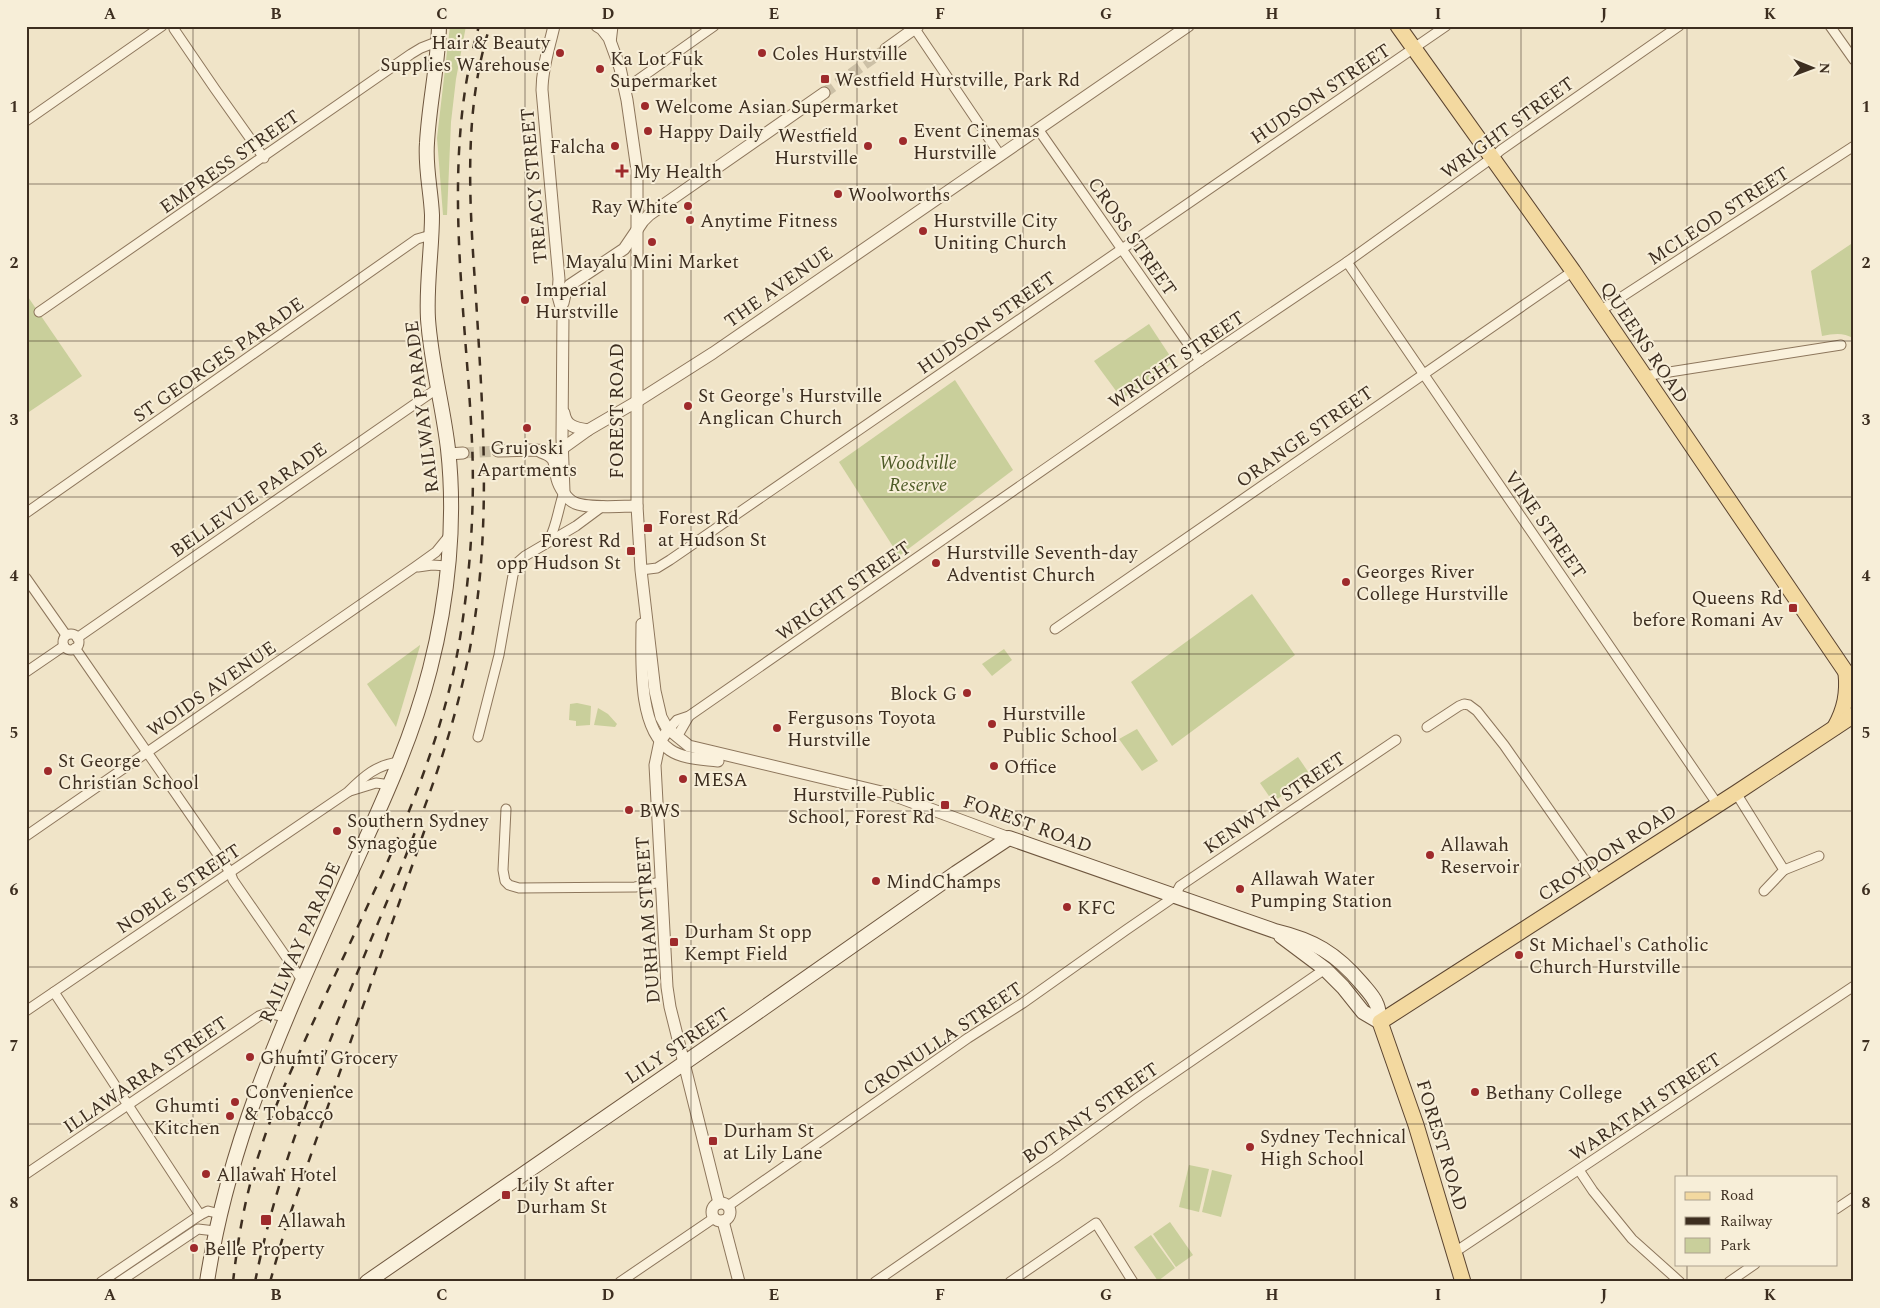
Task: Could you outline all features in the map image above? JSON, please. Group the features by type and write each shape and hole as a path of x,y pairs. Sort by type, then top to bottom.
{"main road":[{"name":"RAILWAY PARADE","path":"206,1282 220,1214 238,1144 251,1106 302,980 400,762 430,670 440,620 447,566 450,504 448,454 428,322 431,198 426,148 439,41 439,26"},
{"name":"QUEENS ROAD","path":"1398,26 1573,271 1850,678"},
{"path":"1834,728 1844,708 1850,678"},
{"name":"CROYDON ROAD","path":"1380,1022 1718,805 1854,715"},
{"name":"FOREST ROAD","path":"1009,838 1174,897 1274,931 1300,937 1323,948 1338,959 1356,977 1376,1002 1380,1022 1416,1125 1463,1282"},
{"name":"LILY STREET","path":"367,1282 889,921 956,872 1009,838"},
{"name":"FOREST ROAD","path":"1274,931 1324,969 1343,987 1363,1012 1380,1022"}],"street":[{"path":"26,121 163,26 168,29 176,27 215,89 264,158"},
{"path":"546,26 548,44"},
{"name":"TREACY STREET","path":"554,26 548,44 542,90 559,279 558,296 563,314 564,492"},
{"name":"FOREST ROAD","path":"597,26 606,34 611,44 625,89 637,170 637,506 641,570 644,695 647,713 652,729 660,741 670,750 695,758 765,766"},
{"name":"FOREST ROAD","path":"611,44 614,26"},
{"path":"625,89 714,26"},
{"name":"THE AVENUE","path":"563,448 588,430 713,353 1188,26"},
{"name":"HUDSON STREET","path":"641,570 657,568 670,560 1446,26"},
{"name":"WRIGHT STREET","path":"673,733 689,716 1200,361 1347,262 1501,150 1679,26"},
{"path":"1830,26 1854,60"},
{"path":"886,49 915,27 1000,155"},
{"name":"EMPRESS STREET","path":"39,312 264,158 411,54 426,45 439,41"},
{"path":"563,314 564,296 570,285 624,249 643,221 657,209 824,93"},
{"name":"CROSS STREET","path":"1038,129 1200,361"},
{"name":"MCLEOD STREET","path":"1600,311 1854,146"},
{"name":"ST GEORGES PARADE","path":"26,513 417,240 431,235"},
{"name":"VINE STREET","path":"1347,262 1718,805"},
{"name":"ORANGE STREET","path":"1055,629 1573,271"},
{"path":"1644,376 1841,346"},
{"name":"BELLEVUE PARADE","path":"77,638 438,388"},
{"path":"563,408 565,421 569,425 588,430"},
{"path":"534,450 549,445 554,438 563,408"},
{"path":"498,451 551,451 563,448"},
{"path":"534,450 547,454 553,460 557,480 568,499 575,503 637,506"},
{"path":"448,454 464,453"},
{"path":"548,540 554,529 564,492"},
{"path":"478,737 499,655 513,575 517,563 548,540 576,526 608,506"},
{"path":"608,506 627,514 639,528"},
{"path":"559,513 565,521 576,526"},
{"name":"WOIDS AVENUE","path":"26,836 415,568 436,552 449,535"},
{"name":"WOIDS AVENUE","path":"415,568 432,565 447,566"},
{"name":"FOREST ROAD","path":"641,570 661,717 673,733 689,746 765,766 890,794 1009,838"},
{"path":"26,578 66,635"},
{"path":"74,634 77,638 79,642 75,648 68,650 64,646 63,642 66,635 74,634"},
{"path":"26,672 64,646"},
{"path":"75,648 230,872 233,880 302,980"},
{"path":"1428,727 1459,706 1464,704 1474,707 1504,745 1599,881"},
{"path":"660,741 673,733"},
{"path":"655,779 670,750 673,733"},
{"name":"KENWYN STREET","path":"1174,897 1180,886 1396,740"},
{"name":"DURHAM STREET","path":"660,741 656,754 655,779 668,997 723,1204"},
{"name":"NOBLE STREET","path":"26,1011 348,792 361,778 373,770 386,764 400,762"},
{"name":"NOBLE STREET","path":"348,792 376,783 391,785"},
{"path":"1736,793 1784,870"},
{"path":"506,809 503,870 505,881 509,884 519,888 635,887 661,882"},
{"path":"1764,891 1784,870 1819,856"},
{"name":"CRONULLA STREET","path":"723,1204 968,1038 1023,1003 1174,897"},
{"name":"BOTANY STREET","path":"875,1282 1324,969"},
{"name":"WARATAH STREET","path":"1454,1252 1854,986"},
{"path":"54,992 200,1215 199,1222 201,1228"},
{"name":"ILLAWARRA STREET","path":"26,1174 259,1016 267,1013 286,1017"},
{"path":"1579,1170 1593,1191 1632,1239 1680,1282"},
{"path":"1838,1208 1854,1197"},
{"path":"620,1282 718,1219 730,1214 723,1204 712,1209 718,1219 739,1282"},
{"path":"101,1282 200,1215 208,1211 220,1214"},
{"path":"1010,1282 1096,1223 1133,1282"},
{"path":"119,1282 194,1231 201,1228 216,1231"},
{"path":"1729,1282 1752,1266"}],"green space":[{"path":"450,26 466,26 456,79 451,122 447,215 443,215 437,138"},
{"path":"1854,242 1854,339 1842,334 1822,336 1811,271"},
{"path":"26,294 82,376 26,414"},
{"path":"1149,324 1174,362 1122,399 1094,361"},
{"name":"Woodville Reserve","path":"955,380 1013,470 899,556 839,462"},
{"path":"1252,594 1295,655 1172,746 1131,682"},
{"path":"420,646 396,727 367,684"},
{"path":"1004,649 1012,660 992,676 982,664"},
{"path":"577,703 591,706 590,725 576,726 576,721 569,720 570,704"},
{"path":"598,708 608,714 617,724 615,727 594,725"},
{"path":"1137,729 1158,761 1142,771 1119,739"},
{"path":"1298,757 1311,776 1273,802 1260,783"},
{"path":"1189,1165 1209,1169 1199,1212 1179,1207"},
{"path":"1212,1170 1232,1175 1221,1217 1202,1212"},
{"path":"1170,1222 1193,1255 1176,1267 1153,1234"},
{"path":"1151,1235 1175,1268 1158,1281 1134,1247"}],"tunnel":[{"path":"824,93 886,49"},
{"path":"463,453 498,451"}],"railway":[{"path":"233,1282 247,1197 266,1132 291,1072 397,840 416,792 434,744 459,644 471,543 473,467 461,286 458,180 461,128 467,77 479,26"},
{"path":"255,1282 265,1237 290,1150 321,1064 429,795 452,723 470,648 481,560 484,473 470,195 470,161 475,93 481,59 490,26"},
{"path":"270,1282 286,1226 425,829"}],"place":[{"name":"Hair & Beauty Supplies Warehouse","path":"560,53"},
{"name":"Coles Hurstville","path":"762,53"},
{"name":"Ka Lot Fuk Supermarket","path":"600,69"},
{"name":"Westfield Hurstville, Park Rd","path":"825,79"},
{"name":"Welcome Asian Supermarket","path":"645,106"},
{"name":"Happy Daily","path":"648,131"},
{"name":"Event Cinemas Hurstville","path":"903,141"},
{"name":"Falcha","path":"615,146"},
{"name":"Westfield Hurstville","path":"868,146"},
{"name":"My Health","path":"622,171"},
{"name":"Woolworths","path":"838,194"},
{"name":"Ray White","path":"688,206"},
{"name":"Anytime Fitness","path":"690,220"},
{"name":"Hurstville City Uniting Church","path":"923,231"},
{"name":"Mayalu Mini Market","path":"652,242"},
{"name":"Imperial Hurstville","path":"525,300"},
{"name":"St George's Hurstville Anglican Church","path":"688,406"},
{"name":"Grujoski Apartments","path":"527,428"},
{"name":"Forest Rd at Hudson St","path":"648,528"},
{"name":"Forest Rd opp Hudson St","path":"631,551"},
{"name":"Hurstville Seventh-day Adventist Church","path":"936,563"},
{"name":"Georges River College Hurstville","path":"1346,582"},
{"name":"Queens Rd before Romani Av","path":"1793,608"},
{"name":"Block G","path":"967,693"},
{"name":"Hurstville Public School","path":"992,724"},
{"name":"Fergusons Toyota Hurstville","path":"777,728"},
{"name":"Office","path":"994,766"},
{"name":"St George Christian School","path":"48,771"},
{"name":"MESA","path":"683,779"},
{"name":"Hurstville Public School, Forest Rd","path":"945,805"},
{"name":"BWS","path":"629,810"},
{"name":"Southern Sydney Synagogue","path":"337,831"},
{"name":"Allawah Reservoir","path":"1430,855"},
{"name":"MindChamps","path":"876,881"},
{"name":"Allawah Water Pumping Station","path":"1240,889"},
{"name":"KFC","path":"1067,907"},
{"name":"Durham St opp Kempt Field","path":"674,942"},
{"name":"St Michael's Catholic Church Hurstville","path":"1519,955"},
{"name":"Ghumti Grocery","path":"250,1057"},
{"name":"Bethany College","path":"1475,1092"},
{"name":"Convenience & Tobacco","path":"235,1102"},
{"name":"Ghumti Kitchen","path":"230,1116"},
{"name":"Durham St at Lily Lane","path":"713,1141"},
{"name":"Sydney Technical High School","path":"1250,1147"},
{"name":"Allawah Hotel","path":"206,1174"},
{"name":"Lily St after Durham St","path":"506,1195"},
{"name":"Allawah","path":"266,1220"},
{"name":"Belle Property","path":"194,1248"}]}
